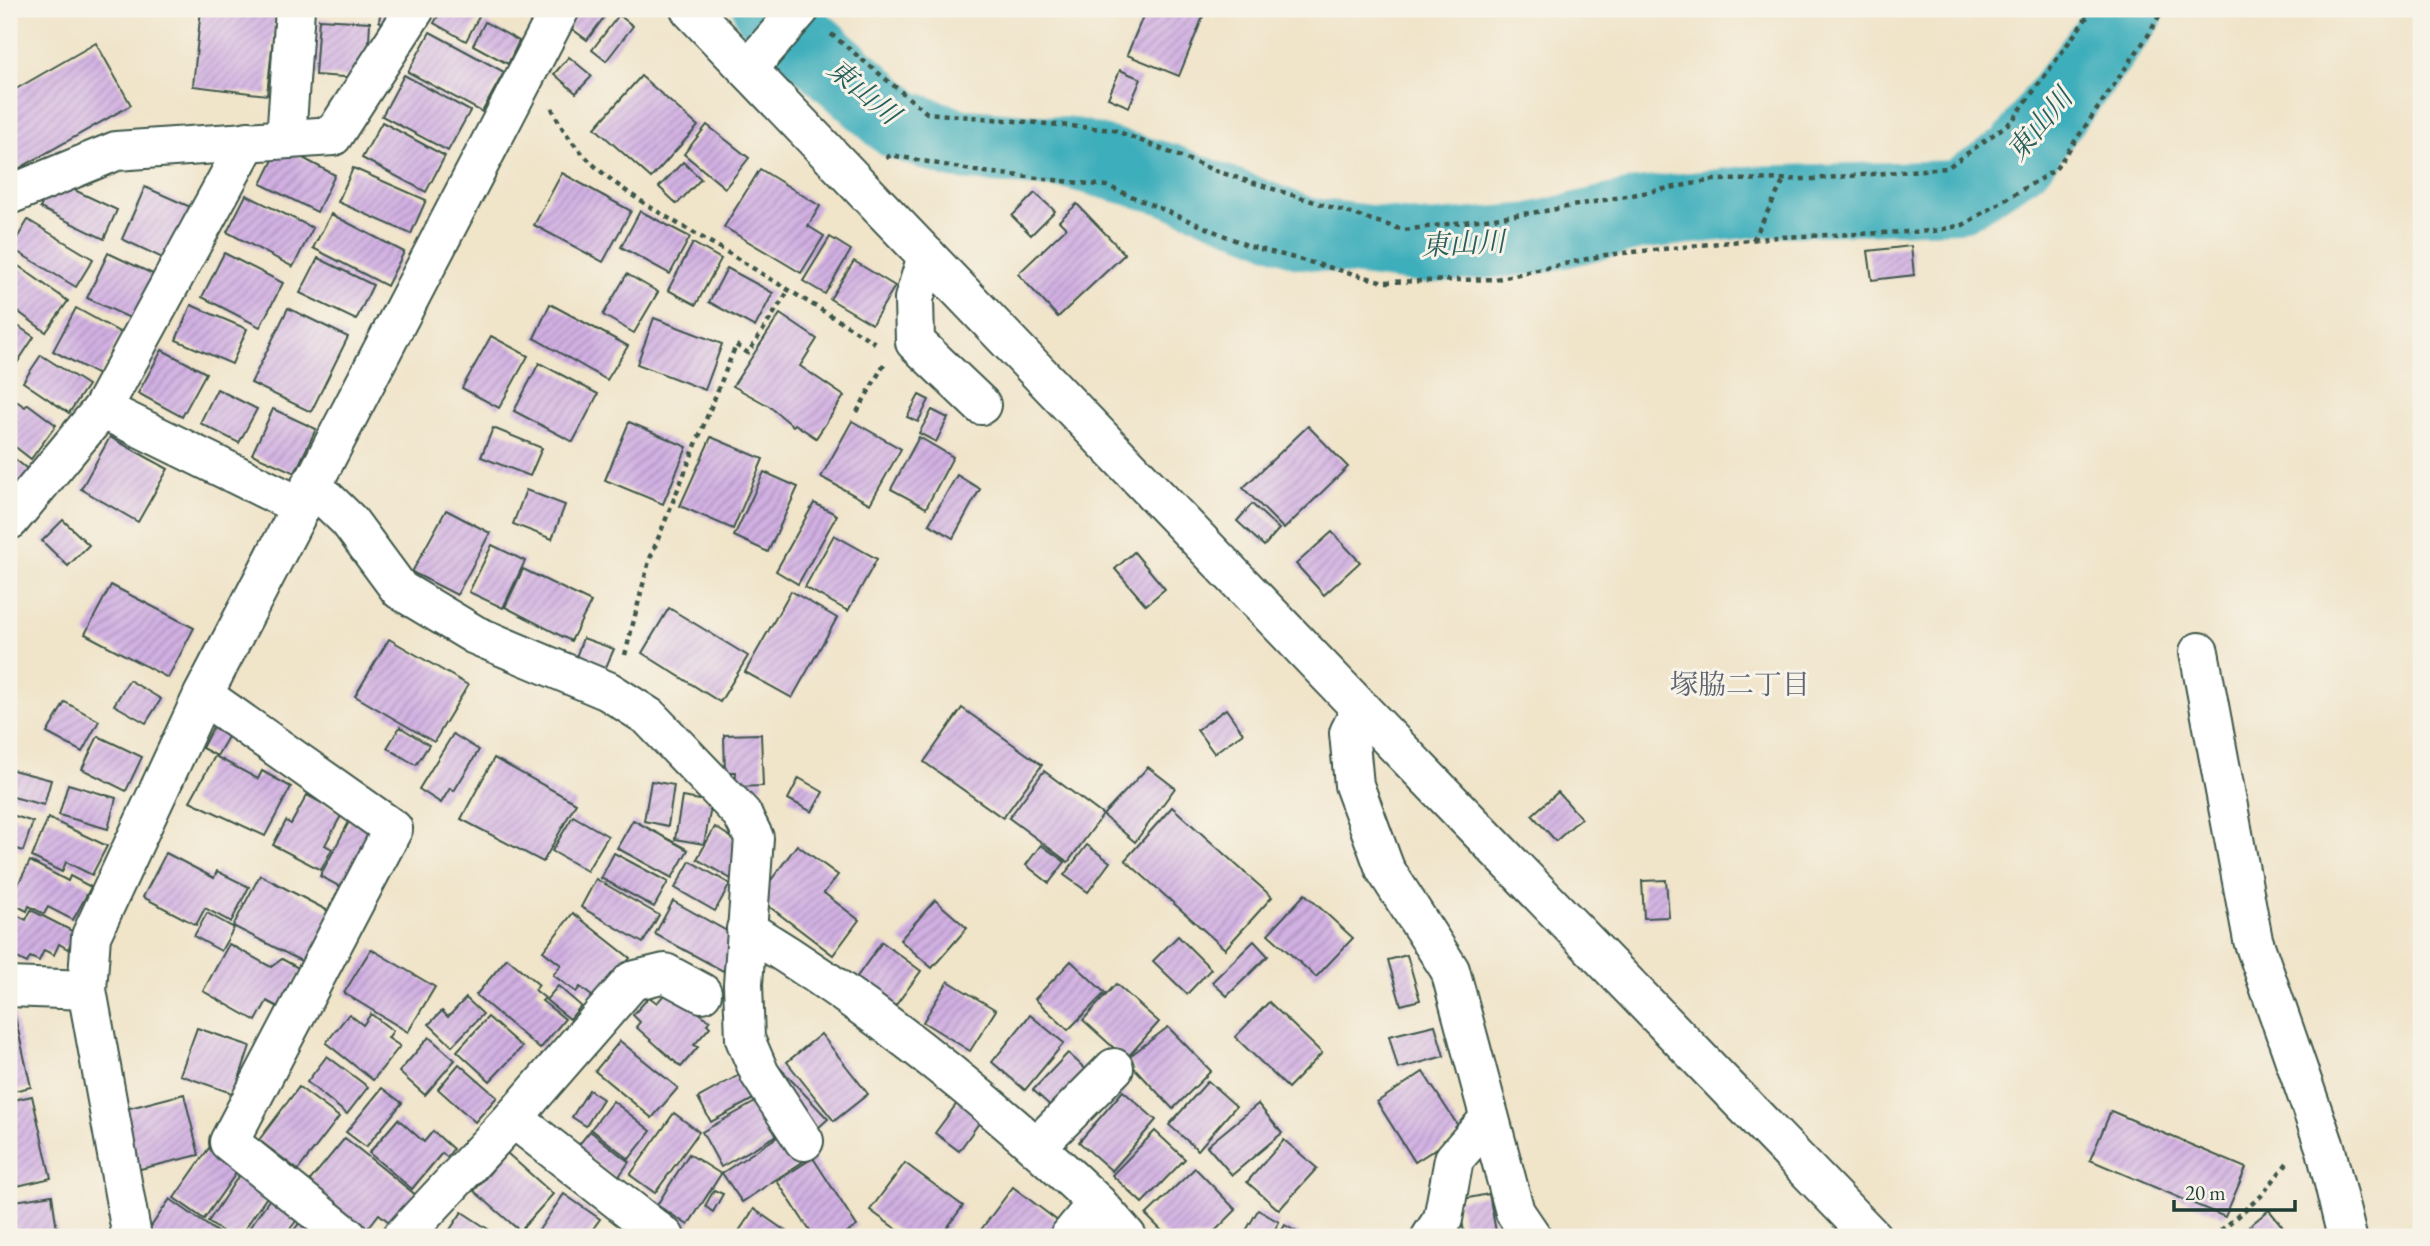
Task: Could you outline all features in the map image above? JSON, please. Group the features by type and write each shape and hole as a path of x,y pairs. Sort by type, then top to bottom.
{"street":[{"path":"286,139 295,9"},
{"path":"9,195 116,151 333,136 415,9"},
{"path":"132,1237 87,990 91,936 203,695 560,9"},
{"path":"691,9 1361,709 1872,1237"},
{"path":"748,69 800,9"},
{"path":"10,520 102,409 248,141"},
{"path":"927,256 914,299 915,342 981,405"},
{"path":"102,409 305,495 349,521 400,590 475,635 617,697 649,717 742,814 754,838 746,929 745,1040 760,1074 804,1141"},
{"path":"2199,652 2253,940 2318,1124 2347,1237"},
{"path":"203,695 393,829 229,1142 348,1237"},
{"path":"1361,709 1349,733 1354,785 1385,869 1450,970 1515,1212 1532,1237"},
{"path":"746,929 790,955 904,1036 1037,1146 1097,1203 1127,1237"},
{"path":"402,1237 513,1118 632,981 665,973 702,993"},
{"path":"9,987 87,990"},
{"path":"1037,1146 1114,1068"},
{"path":"513,1118 665,1237"},
{"path":"1431,1237 1443,1219 1454,1159 1489,1119"},
{"path":"1069,1237 1097,1203"}],"path":[{"path":"800,9 927,113 1114,130 1216,171 1404,230 1545,211 1713,180 1783,181 1947,168 2012,121 2093,9"},
{"path":"852,177 891,155 976,171 1107,186 1249,246 1384,282 1496,279 1605,255 1753,238 1934,231 1963,225 2055,170 2149,34 2162,9"},
{"path":"533,61 557,120 582,152 621,187 879,346"},
{"path":"1753,238 1783,181"},
{"path":"617,697 649,561 736,345 748,353 789,290"},
{"path":"2213,1237 2262,1196 2318,1124"}],"building":[{"path":"201,9 276,9 267,95 193,86"},
{"path":"381,9 401,9 390,28 379,21"},
{"path":"442,9 483,9 466,41 434,23"},
{"path":"581,9 610,9 587,40 568,26"},
{"path":"1146,9 1206,9 1179,76 1127,55"},
{"path":"619,15 633,26 606,61 592,50"},
{"path":"319,19 370,22 368,63 359,78 315,75"},
{"path":"485,22 519,41 508,64 473,45"},
{"path":"430,32 504,72 482,112 408,72"},
{"path":"96,43 131,105 9,174 9,93"},
{"path":"569,57 592,76 576,93 554,74"},
{"path":"1120,70 1141,79 1129,107 1108,98"},
{"path":"404,75 470,111 448,151 382,116"},
{"path":"641,76 698,126 651,178 595,128"},
{"path":"382,122 445,156 426,192 362,158"},
{"path":"707,125 749,158 725,188 684,154"},
{"path":"280,146 335,175 317,212 261,184"},
{"path":"683,162 701,179 677,204 659,187"},
{"path":"353,168 426,200 411,234 338,202"},
{"path":"760,169 820,206 808,226 824,236 801,273 724,227"},
{"path":"562,173 631,211 603,262 534,225"},
{"path":"53,180 117,210 104,239 40,208"},
{"path":"145,187 195,209 171,262 122,239"},
{"path":"1035,193 1055,211 1031,235 1012,216"},
{"path":"246,195 313,228 293,267 227,232"},
{"path":"1077,204 1125,254 1058,317 1018,274 1066,228 1059,221"},
{"path":"640,211 690,237 670,274 621,247"},
{"path":"331,214 404,252 387,286 313,248"},
{"path":"28,220 93,259 76,287 11,248"},
{"path":"830,237 851,250 825,294 803,281"},
{"path":"693,243 721,259 696,305 668,290"},
{"path":"1911,246 1914,275 1872,280 1868,251"},
{"path":"108,253 155,275 134,320 87,298"},
{"path":"224,253 283,283 260,327 202,297"},
{"path":"318,258 373,285 356,320 300,293"},
{"path":"10,260 68,301 46,332 9,305"},
{"path":"854,261 895,286 872,324 830,299"},
{"path":"727,268 773,293 755,327 709,302"},
{"path":"627,274 658,292 634,333 603,315"},
{"path":"550,304 628,346 607,380 534,338"},
{"path":"191,305 247,329 232,364 176,340"},
{"path":"76,308 121,333 99,375 53,351"},
{"path":"288,308 348,337 311,412 251,383"},
{"path":"780,314 817,339 800,366 844,396 816,438 795,424 793,426 769,406 733,386"},
{"path":"654,318 722,344 705,390 637,364"},
{"path":"9,320 34,337 15,366 9,362"},
{"path":"491,336 528,356 499,408 462,388"},
{"path":"162,350 206,373 182,417 138,393"},
{"path":"41,355 88,385 69,413 23,382"},
{"path":"539,363 598,394 573,442 514,411"},
{"path":"217,389 257,409 239,443 200,423"},
{"path":"919,395 929,400 918,422 907,417"},
{"path":"12,398 25,407 28,404 56,425 31,459 9,442 9,402"},
{"path":"273,409 316,429 295,473 252,454"},
{"path":"932,410 948,418 936,442 919,433"},
{"path":"852,421 901,449 870,504 821,477"},
{"path":"629,422 687,447 663,504 605,480"},
{"path":"1308,426 1348,467 1284,529 1243,488"},
{"path":"493,428 542,448 530,476 481,457"},
{"path":"110,437 168,469 138,522 81,489"},
{"path":"711,437 763,459 733,529 680,506"},
{"path":"919,437 953,457 926,508 891,489"},
{"path":"9,454 32,473 9,501"},
{"path":"764,472 798,487 768,552 734,536"},
{"path":"957,475 980,489 953,538 929,524"},
{"path":"526,490 565,505 552,539 513,524"},
{"path":"814,503 837,515 798,584 776,571"},
{"path":"1252,504 1279,529 1264,546 1237,521"},
{"path":"446,510 490,533 457,595 412,572"},
{"path":"63,520 89,545 68,566 42,541"},
{"path":"1332,532 1360,562 1324,595 1296,564"},
{"path":"834,535 877,559 848,611 805,587"},
{"path":"492,545 525,561 503,608 469,592"},
{"path":"1134,552 1165,589 1146,605 1115,569"},
{"path":"523,569 591,602 571,641 505,607"},
{"path":"111,585 194,628 168,678 85,634"},
{"path":"791,591 837,618 792,698 745,672"},
{"path":"669,608 748,656 720,702 642,653"},
{"path":"583,638 614,649 603,674 574,663"},
{"path":"389,639 468,685 434,742 355,696"},
{"path":"129,680 161,699 146,723 114,705"},
{"path":"65,702 99,721 82,752 47,733"},
{"path":"962,708 1042,765 1003,818 924,762"},
{"path":"1226,709 1243,733 1214,753 1197,730"},
{"path":"213,727 229,735 217,756 202,748"},
{"path":"400,727 429,745 416,765 387,748"},
{"path":"453,734 479,750 454,791 450,788 441,803 419,789"},
{"path":"761,734 763,786 735,787 736,772 725,772 724,735"},
{"path":"98,736 142,757 126,791 82,769"},
{"path":"215,756 258,779 262,771 291,787 265,836 190,801"},
{"path":"494,758 576,803 543,862 461,819"},
{"path":"1148,767 1175,788 1135,842 1103,815"},
{"path":"9,769 51,780 44,805 9,796"},
{"path":"1044,771 1103,815 1068,862 1009,818"},
{"path":"799,778 823,792 812,812 788,799"},
{"path":"651,781 674,785 668,826 644,821"},
{"path":"68,784 116,798 108,829 59,815"},
{"path":"1558,792 1581,818 1556,841 1532,815"},
{"path":"307,795 342,814 325,845 332,849 321,870 273,845 286,821 291,824"},
{"path":"682,797 712,802 704,844 675,839"},
{"path":"1172,807 1272,897 1225,949 1125,860"},
{"path":"9,814 33,822 23,851 9,846"},
{"path":"573,816 608,836 587,871 552,851"},
{"path":"48,818 107,846 92,875 66,862 62,872 32,857"},
{"path":"350,820 378,834 348,891 320,876"},
{"path":"633,820 688,850 672,878 617,848"},
{"path":"715,827 746,847 733,880 697,859"},
{"path":"797,845 838,875 824,893 859,920 833,955 758,898"},
{"path":"1041,845 1065,862 1049,883 1026,865"},
{"path":"1087,845 1110,862 1088,892 1064,875"},
{"path":"166,853 214,878 217,871 249,887 231,922 205,908 196,925 143,897"},
{"path":"614,853 668,882 654,907 601,878"},
{"path":"30,861 68,881 70,876 91,887 73,920 48,907 44,914 29,906 27,911 9,902"},
{"path":"690,861 730,884 715,911 675,888"},
{"path":"260,875 334,914 307,964 233,926"},
{"path":"596,879 659,915 643,943 581,907"},
{"path":"1666,880 1669,917 1644,918 1642,881"},
{"path":"1305,894 1353,938 1316,977 1268,934"},
{"path":"935,900 967,928 932,968 900,940"},
{"path":"673,901 741,939 723,971 655,934"},
{"path":"31,910 76,933 68,949 59,944 54,955 44,950 39,961 30,957 27,963 9,954 9,911 26,920"},
{"path":"207,913 234,928 221,951 194,936"},
{"path":"573,913 630,958 597,1000 580,987 576,992 553,975 561,965 543,951"},
{"path":"1178,936 1211,969 1187,994 1153,961"},
{"path":"1254,941 1268,956 1227,996 1212,982"},
{"path":"882,942 921,971 890,1013 851,985"},
{"path":"229,944 271,967 282,959 302,970 280,1008 267,1001 256,1021 203,991"},
{"path":"371,949 435,987 408,1032 344,993"},
{"path":"1407,955 1420,1000 1401,1005 1388,960"},
{"path":"507,958 539,985 535,990 545,998 542,1001 565,1019 540,1049 476,995"},
{"path":"1071,961 1105,993 1068,1030 1035,999"},
{"path":"948,981 996,1010 970,1051 923,1022"},
{"path":"1116,984 1159,1022 1126,1059 1083,1020"},
{"path":"558,986 581,1006 570,1019 546,1000"},
{"path":"668,990 710,1021 707,1024 710,1027 694,1045 698,1047 681,1067 636,1027 640,1022 633,1015 649,997 657,1003"},
{"path":"466,998 483,1014 452,1046 429,1024 442,1011 448,1017"},
{"path":"1269,1002 1322,1053 1288,1088 1235,1037"},
{"path":"14,1012 31,1087 9,1092 9,1013"},
{"path":"349,1014 363,1025 371,1014 393,1031 388,1038 400,1046 373,1080 326,1043"},
{"path":"1030,1015 1064,1043 1025,1090 992,1062"},
{"path":"488,1017 522,1047 490,1081 457,1051"},
{"path":"1435,1025 1444,1056 1398,1069 1389,1036"},
{"path":"1168,1027 1211,1071 1173,1109 1126,1059"},
{"path":"197,1028 250,1046 234,1094 180,1075"},
{"path":"821,1034 868,1094 834,1121 787,1062"},
{"path":"429,1037 455,1060 425,1095 399,1072"},
{"path":"620,1041 678,1088 652,1118 595,1071"},
{"path":"1068,1053 1090,1073 1055,1110 1033,1090"},
{"path":"327,1056 368,1087 347,1114 307,1082"},
{"path":"459,1064 497,1097 475,1122 438,1089"},
{"path":"778,1066 828,1119 817,1129 767,1077"},
{"path":"1423,1072 1462,1132 1415,1162 1377,1102"},
{"path":"741,1074 755,1098 711,1122 698,1098"},
{"path":"1208,1081 1236,1106 1198,1150 1169,1125"},
{"path":"299,1087 339,1117 298,1170 259,1140"},
{"path":"382,1088 402,1103 366,1147 346,1132"},
{"path":"589,1090 603,1099 586,1126 572,1117"},
{"path":"1123,1091 1156,1120 1112,1171 1079,1142"},
{"path":"184,1094 199,1155 136,1170 122,1110"},
{"path":"32,1096 51,1178 9,1188 9,1101"},
{"path":"961,1098 984,1116 959,1151 935,1133"},
{"path":"759,1100 779,1134 721,1167 702,1132"},
{"path":"613,1101 651,1131 629,1159 591,1129"},
{"path":"1258,1104 1282,1133 1232,1175 1207,1146"},
{"path":"2111,1111 2246,1168 2225,1217 2090,1160"},
{"path":"674,1113 699,1132 655,1193 630,1175"},
{"path":"398,1119 424,1142 433,1131 453,1149 447,1157 442,1153 412,1189 369,1153"},
{"path":"791,1128 810,1157 742,1202 722,1173"},
{"path":"590,1131 629,1162 617,1179 577,1147"},
{"path":"1155,1131 1185,1159 1142,1203 1112,1175"},
{"path":"345,1138 417,1196 393,1225 379,1214 365,1232 307,1184"},
{"path":"1284,1140 1317,1168 1279,1210 1247,1182"},
{"path":"209,1148 239,1169 204,1219 174,1198"},
{"path":"507,1153 553,1194 520,1231 474,1191"},
{"path":"689,1154 721,1174 688,1225 657,1205"},
{"path":"813,1158 857,1226 839,1237 814,1237 777,1181"},
{"path":"905,1163 963,1206 940,1237 907,1237 870,1210"},
{"path":"1195,1168 1236,1210 1209,1237 1168,1237 1146,1215"},
{"path":"242,1171 271,1191 239,1237 230,1237 208,1222"},
{"path":"1013,1187 1059,1222 1048,1237 977,1235"},
{"path":"714,1190 723,1194 713,1212 705,1206"},
{"path":"274,1193 302,1213 284,1237 243,1237"},
{"path":"564,1194 600,1219 587,1237 534,1237"},
{"path":"1489,1194 1497,1237 1465,1237 1458,1200"},
{"path":"52,1195 58,1237 9,1237 9,1202"},
{"path":"170,1199 224,1237 157,1237 148,1231"},
{"path":"754,1209 794,1237 735,1237"},
{"path":"1258,1210 1279,1222 1270,1237 1251,1237 1244,1234"},
{"path":"2269,1210 2291,1237 2236,1237"},
{"path":"462,1212 500,1237 445,1237"},
{"path":"300,1222 321,1237 289,1237"},
{"path":"1285,1225 1305,1237 1278,1237"},
{"path":"950,1230 960,1237 944,1237"}],"waterway":[{"name":"東山川","path":"769,9 899,124 958,144 1074,154 1166,179 1304,233 1426,248 1532,239 1638,214 1747,202 1959,196 2019,157 2129,9"}],"district":[{"name":"塚脇二丁目","path":"1740,684"}]}
